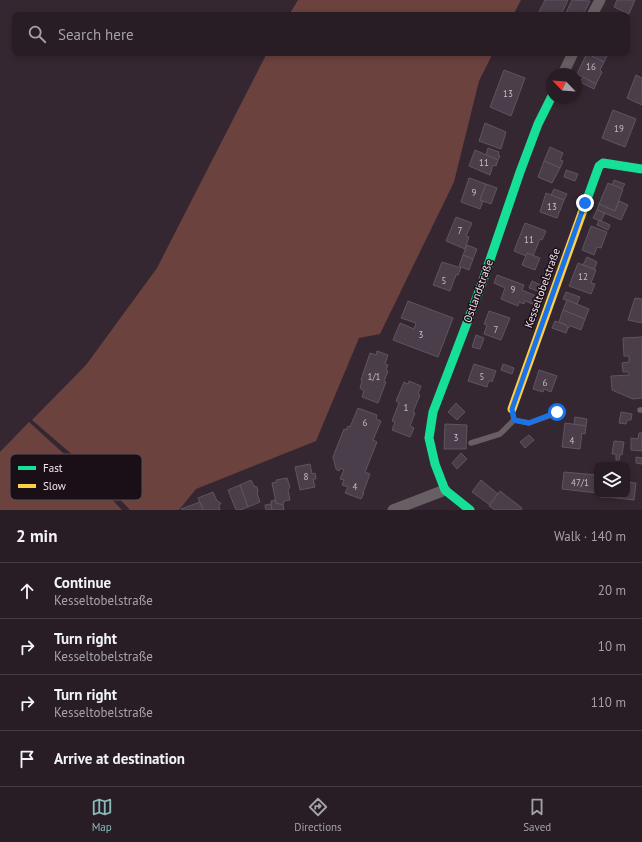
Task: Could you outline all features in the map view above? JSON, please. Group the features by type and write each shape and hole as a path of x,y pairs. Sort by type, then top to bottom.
{"street":[{"path":"594,12 600,0"},
{"path":"566,68 572,56"},
{"name":"Ostlandstraße","path":"445,490 435,464 429,438 433,412 481,286 520,172 538,124 548,104"},
{"name":"Kesseltobelstraße","path":"512,409 598,166 603,163 642,169"},
{"path":"393,510 445,490 470,510"}],"lane":[{"name":"Kesseltobelstraße","path":"512,409 514,420"},
{"path":"471,443 500,434 514,420 529,423 557,412"}],"shaded area":[{"path":"298,0 521,0 515,12 291,12"},
{"path":"265,56 492,56 479,81 454,182 380,334 359,338 316,441 196,489 179,510 130,510 121,500 142,500 142,454 72,454 32,420 86,365 157,268"},
{"path":"29,422 64,454 10,454 10,500 112,500 122,510 0,510 0,452"}],"building":[{"path":"545,0 568,0 562,12 539,12"},
{"path":"572,0 590,1 584,12 566,12"},
{"path":"617,0 635,0 630,12 625,12 614,7"},
{"path":"586,56 593,56 604,62 600,70 602,72 596,84 582,77 582,68 580,68"},
{"path":"592,56 607,56 604,62"},
{"path":"504,70 525,78 511,116 490,107"},
{"path":"636,75 642,78 642,105 627,98"},
{"path":"583,77 596,84 594,89 582,83"},
{"path":"613,110 636,119 625,147 602,138"},
{"path":"485,123 506,132 501,149 479,141"},
{"path":"550,147 563,153 560,160 563,161 560,168 544,161"},
{"path":"488,148 499,152 498,155 500,156 498,160 486,155"},
{"path":"475,150 498,160 496,166 493,165 490,175 469,166"},
{"path":"544,161 560,168 552,183 538,177"},
{"path":"566,170 578,174 575,181 564,177"},
{"path":"469,178 486,184 480,200 483,201 480,209 461,202"},
{"path":"614,180 625,184 622,189 612,185"},
{"path":"608,183 623,189 615,211 599,204"},
{"path":"486,184 497,188 491,204 480,200"},
{"path":"554,189 567,194 564,200 551,195"},
{"path":"546,193 564,200 557,218 540,212"},
{"path":"619,201 628,205 621,220 597,210 599,204 615,211"},
{"path":"597,210 605,213 601,221 593,218"},
{"path":"456,217 472,223 466,236 469,237 465,249 446,241"},
{"path":"599,220 610,225 608,230 597,225"},
{"path":"525,223 546,231 542,240 540,239 533,256 527,253 526,256 514,251"},
{"path":"591,226 607,232 601,248 597,247 594,255 582,250"},
{"path":"467,245 477,249 473,259 463,255"},
{"path":"527,253 540,258 535,270 522,265"},
{"path":"463,255 473,259 469,270 459,266"},
{"path":"587,257 597,262 594,270 583,265"},
{"path":"442,262 461,268 458,275 456,275 450,291 433,285"},
{"path":"578,263 596,270 591,283 595,284 591,294 569,286"},
{"path":"497,275 524,285 522,290 541,298 538,306 525,301 524,304 519,302 518,306 501,299 505,288 494,283"},
{"path":"532,281 545,287 543,293 529,288"},
{"path":"566,292 580,297 577,304 563,299"},
{"path":"635,298 642,299 642,323 628,320"},
{"path":"567,300 589,309 585,319 563,310"},
{"path":"408,301 453,318 438,357 393,340 400,323 414,329 416,323 401,318"},
{"path":"563,310 585,319 581,330 571,326 568,328 566,325 559,322"},
{"path":"489,311 510,318 501,340 484,334 487,325 484,324"},
{"path":"555,321 566,325 568,328 566,333 552,328"},
{"path":"476,335 484,338 480,349 472,347"},
{"path":"642,337 642,398 633,399 612,390 611,376 629,375 629,372 623,372 622,363 629,362 629,356 624,356 623,338"},
{"path":"377,351 388,355 385,364 388,365 386,370 388,371 384,381 386,382 378,403 362,397 364,391 360,388 361,380 370,353 376,355"},
{"path":"474,364 496,371 492,382 489,380 487,387 468,381"},
{"path":"503,364 514,368 512,374 501,370"},
{"path":"539,370 557,376 551,392 544,389 543,392 533,389"},
{"path":"409,381 421,386 418,394 420,395 413,412 415,413 410,426 414,428 410,437 392,430 395,422 392,421 399,403 396,401 404,382 408,384"},
{"path":"456,403 465,412 457,420 448,412"},
{"path":"358,408 377,415 376,419 381,421 373,440 377,442 365,472 370,474 361,499 345,493 348,487 342,485 344,480 340,479 344,470 340,468 339,471 336,469 333,457 344,429 346,430 348,426 350,427"},
{"path":"621,412 632,414 631,420 627,420 626,424 619,423"},
{"path":"575,417 587,419 586,426 574,424"},
{"path":"565,423 586,426 585,434 582,433 580,449 562,447"},
{"path":"445,424 467,425 466,449 444,449"},
{"path":"639,433 642,433 642,451 631,450 631,438 638,439"},
{"path":"529,435 534,440 525,448 520,442"},
{"path":"614,441 624,442 622,455 620,454 619,460 616,460 616,454 612,454"},
{"path":"461,453 467,459 457,469 452,463"},
{"path":"636,457 642,458 642,464 636,463"},
{"path":"310,464 312,474 315,473 316,479 313,479 315,487 300,490 295,467"},
{"path":"564,472 594,475 594,493 562,489"},
{"path":"287,478 290,487 288,490 290,500 284,501 283,505 276,503 272,483 277,482 276,480"},
{"path":"251,480 254,486 257,487 260,502 248,507 240,485"},
{"path":"481,480 498,494 490,505 472,492"},
{"path":"630,482 636,483 634,500 616,498 630,498"},
{"path":"240,485 248,507 236,510 228,490"},
{"path":"500,491 522,508 521,510 495,510 489,506"},
{"path":"213,492 217,501 221,503 219,506 220,510 203,510 198,498"},
{"path":"275,500 276,503 283,505 284,510 272,510 271,501"},
{"path":"200,502 203,510 181,509"},
{"path":"271,504 272,510 266,510 265,505"}],"traffic: fast":[{"path":"470,510 445,490 435,464 429,438 433,412 481,286 520,172 538,124 548,104"},
{"path":"582,213 599,166 603,163 642,169"}],"traffic: slow":[{"path":"512,409 582,213"}],"route":[{"path":"557,412 529,423 514,420 512,409 585,203"}]}
